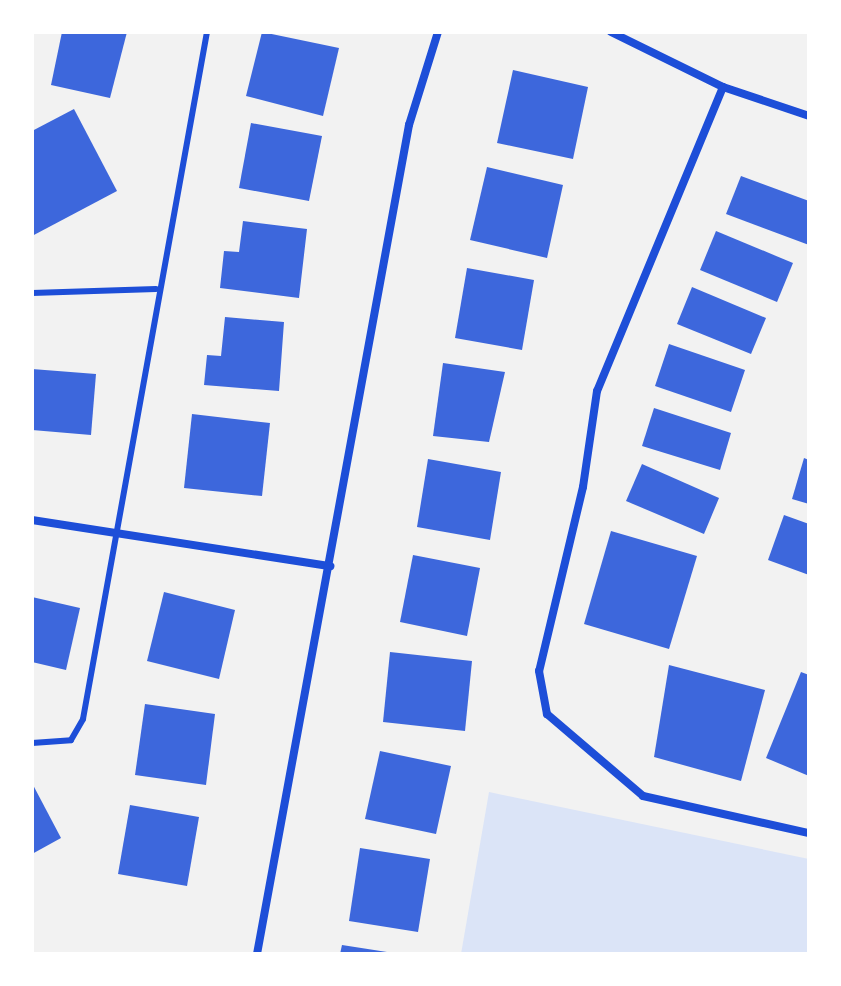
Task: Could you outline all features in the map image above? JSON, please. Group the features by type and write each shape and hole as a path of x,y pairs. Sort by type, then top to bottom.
{"street":[{"path":"257,954 409,125 438,32"},
{"path":"611,32 723,87 809,116"},
{"path":"723,87 597,391 583,487 539,671 547,714 643,796 809,833"},
{"path":"32,520 330,566"}],"lane":[{"path":"32,743 71,740 83,719 156,289 207,32"},
{"path":"32,293 156,289"}],"shaded area":[{"path":"489,792 809,859 809,954 461,954"}],"building":[{"path":"62,32 127,32 110,98 51,85"},
{"path":"262,32 339,48 323,116 246,96"},
{"path":"513,70 588,87 573,159 497,143"},
{"path":"74,109 117,191 32,236 32,131"},
{"path":"251,123 322,136 309,201 239,188"},
{"path":"487,167 563,185 547,258 470,240"},
{"path":"741,176 809,201 809,245 726,214"},
{"path":"243,221 307,229 299,298 220,288 224,251 239,252"},
{"path":"716,231 793,263 777,302 700,270"},
{"path":"467,268 534,280 522,350 455,338"},
{"path":"692,287 766,318 751,354 677,324"},
{"path":"225,317 284,322 279,391 204,385 207,355 221,356"},
{"path":"669,344 745,370 731,412 655,386"},
{"path":"443,363 505,372 489,442 433,436"},
{"path":"32,369 96,374 91,435 32,430"},
{"path":"654,408 731,433 720,470 642,446"},
{"path":"192,414 270,423 262,496 184,488"},
{"path":"804,458 809,460 809,504 792,499"},
{"path":"428,459 501,472 490,540 417,527"},
{"path":"642,464 719,498 704,534 626,501"},
{"path":"784,515 809,524 809,575 768,560"},
{"path":"611,531 697,556 669,649 584,624"},
{"path":"413,555 480,568 467,636 400,622"},
{"path":"164,592 235,610 219,679 147,661"},
{"path":"32,597 80,608 66,670 32,662"},
{"path":"390,652 472,661 465,731 383,722"},
{"path":"669,665 765,690 741,781 654,757"},
{"path":"801,672 809,675 809,776 766,758"},
{"path":"145,704 215,714 206,785 135,775"},
{"path":"380,751 451,766 436,834 365,819"},
{"path":"32,783 61,838 32,854"},
{"path":"130,805 199,817 187,886 118,874"},
{"path":"360,848 430,859 418,932 349,921"},
{"path":"342,945 387,952 387,954 340,954"}]}
